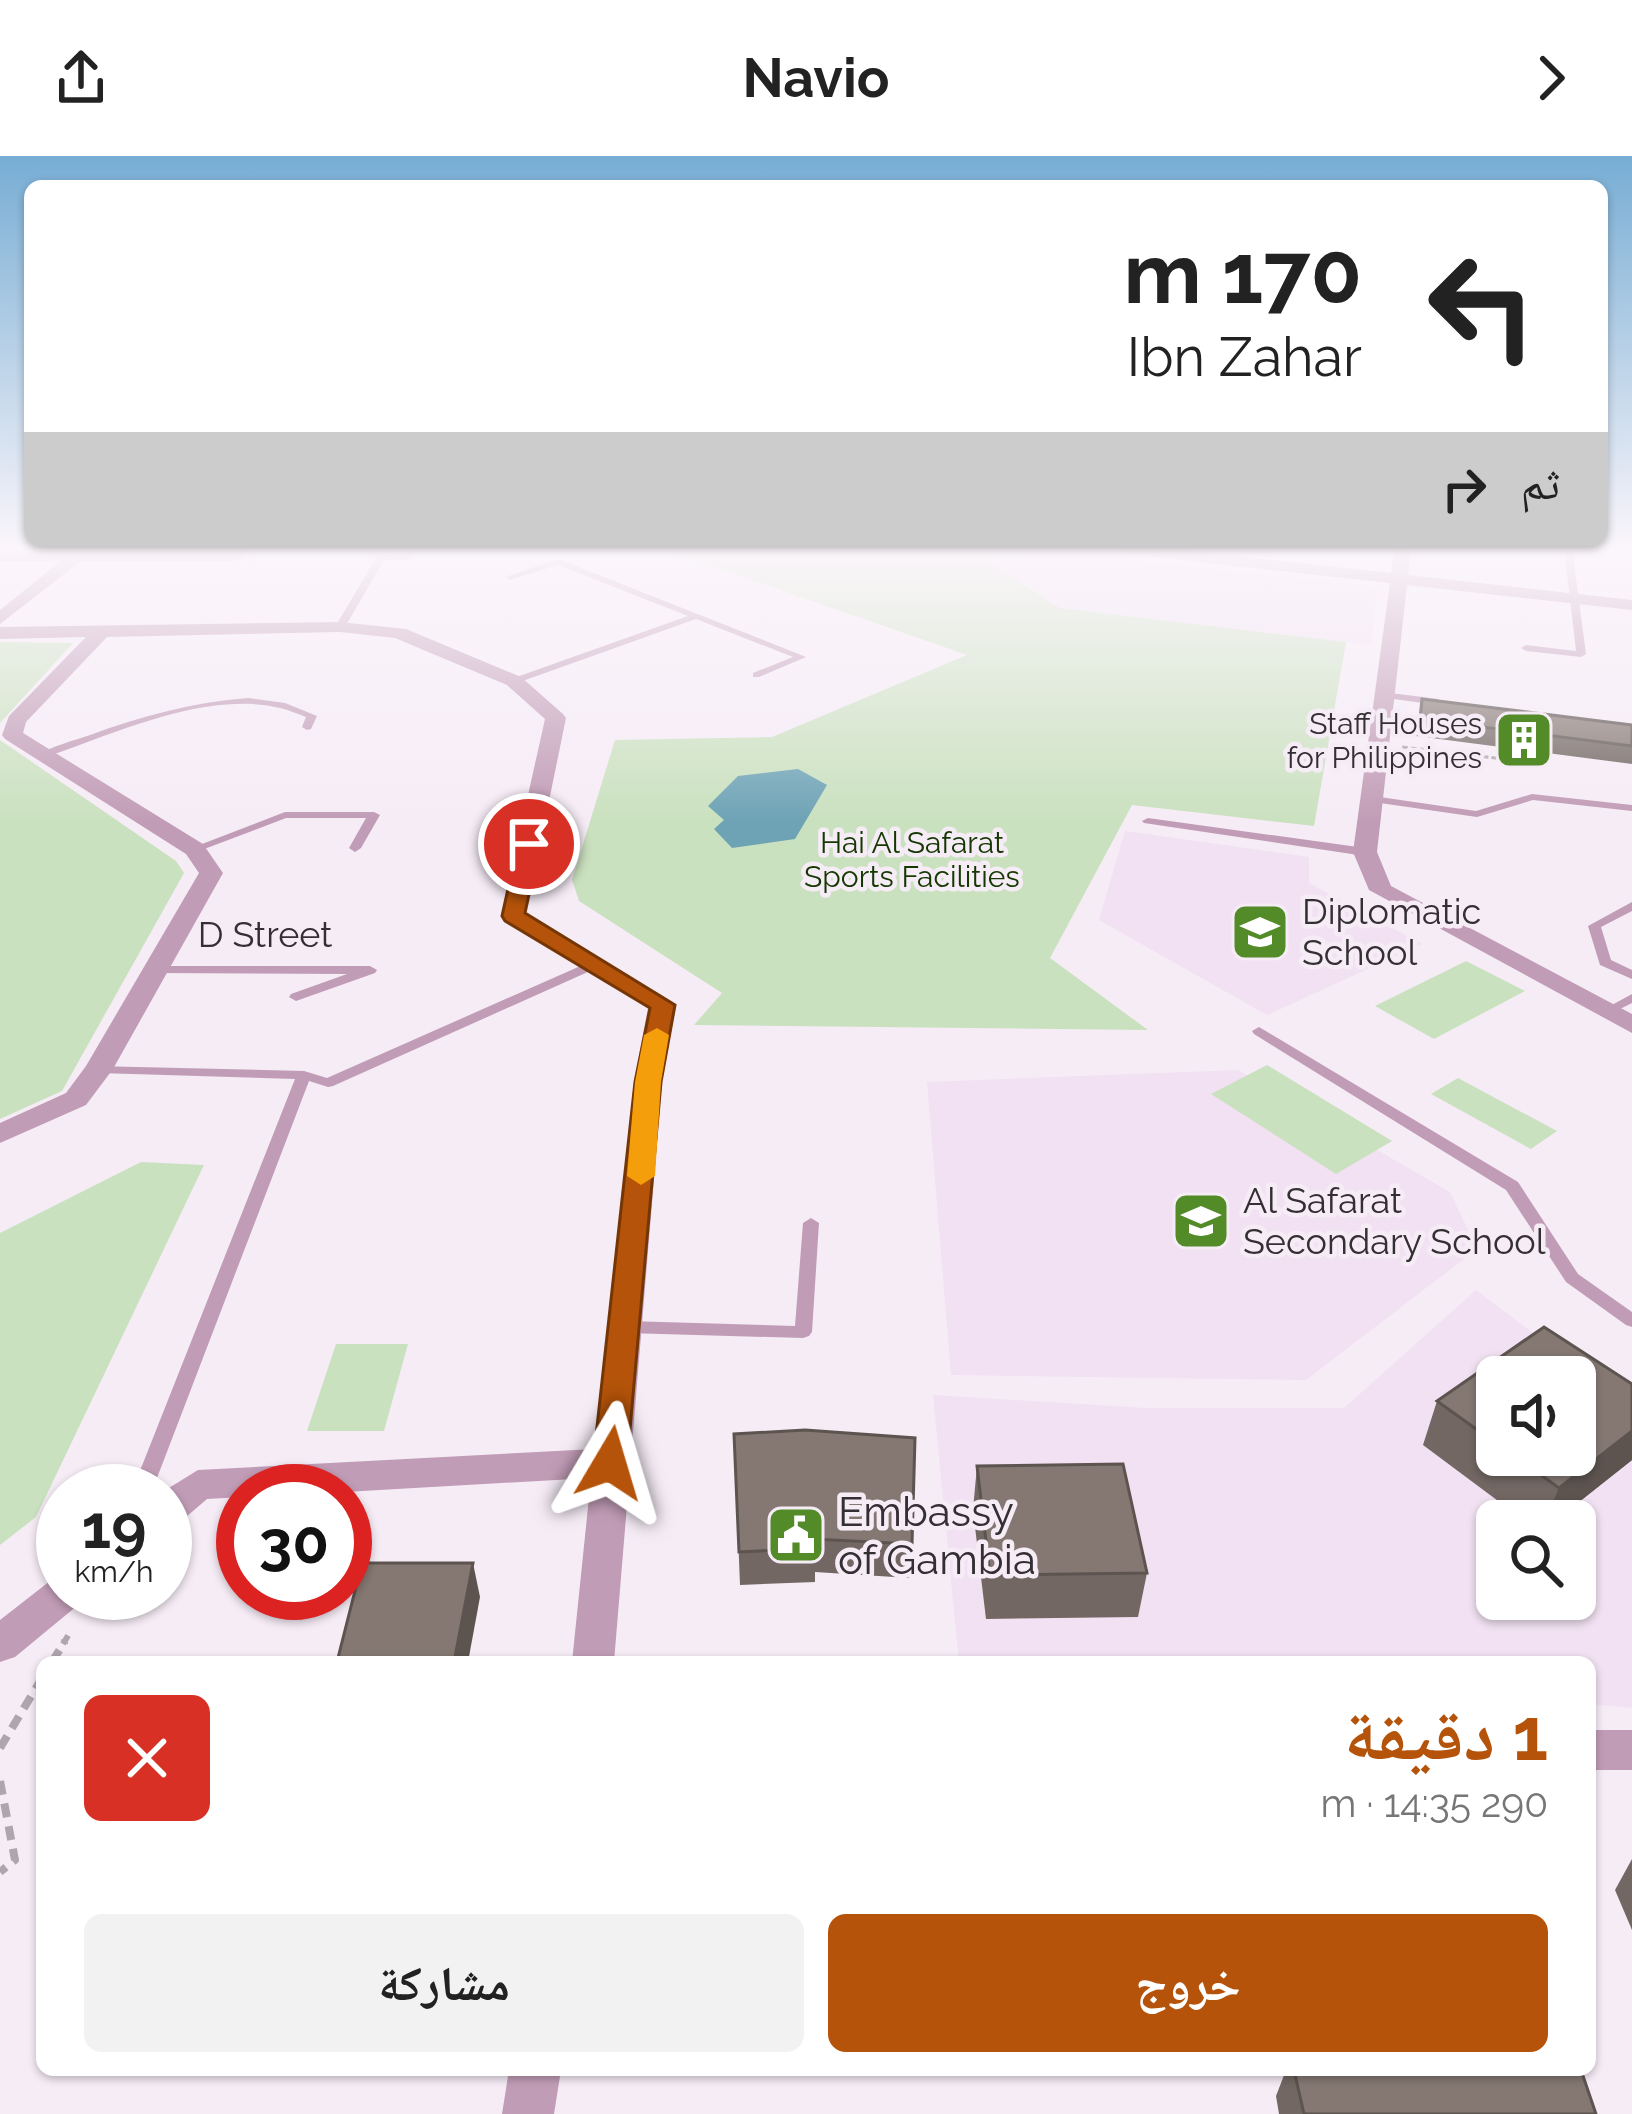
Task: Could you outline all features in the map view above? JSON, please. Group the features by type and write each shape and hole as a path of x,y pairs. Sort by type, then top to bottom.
{"street":[{"path":"94,639 16,720 12,735 195,849"},
{"path":"412,639 514,681 556,718 513,916 662,1005 648,1082 594,1656"},
{"path":"1391,639 1364,852 1381,890 1632,1025"},
{"name":"D Street","path":"0,1134 76,1099 99,1069 211,874 195,849"},
{"path":"192,1490 198,1485 610,1463"},
{"path":"0,1644 36,1615"},
{"path":"1596,1750 1632,1750"},
{"path":"528,2114 534,2076"}],"lane":[{"path":"514,681 630,639"},
{"path":"755,639 801,657 756,675"},
{"path":"1526,648 1580,654 1578,639"},
{"path":"1382,695 1450,704"},
{"path":"42,754 204,703 292,706 312,716 307,727"},
{"path":"1373,799 1477,814 1532,797 1632,808"},
{"path":"195,849 286,815 374,815 355,848"},
{"path":"1148,821 1364,852"},
{"path":"1632,906 1594,926 1606,962 1632,976"},
{"path":"99,1069 304,1075 328,1083 594,964"},
{"name":"D Street","path":"154,970 370,970 296,997"},
{"path":"1606,1012 1632,998"},
{"path":"1258,1031 1512,1186 1571,1278 1632,1322"},
{"path":"153,1464 304,1075"},
{"path":"627,1327 803,1332 811,1223"}],"path":[{"path":"1378,744 1529,762"},
{"path":"0,1748 36,1688"},
{"path":"0,1780 15,1860 0,1872"}],"shaded area":[{"path":"1324,639 1372,639 1371,645"},
{"name":"Diplomatic School","path":"1125,831 1309,857 1309,883 1422,944 1267,1015 1099,920"},
{"name":"Al Safarat Secondary School","path":"1238,1070 1450,1192 1477,1249 1306,1380 951,1375 927,1082"},
{"path":"1476,1290 1563,1356 1476,1356 1476,1476 1596,1476 1596,1381 1632,1408 1632,1708 1596,1705 1596,1656 958,1656 933,1395 1145,1408 1344,1408"}],"green space":[{"name":"Hai Al Safarat Sports Facilities","path":"922,639 1346,642 1314,826 1132,805 1050,958 1148,1030 694,1025 722,993 579,901 572,880 615,740 772,737 967,655"},
{"path":"0,642 73,643 0,723"},
{"path":"0,740 176,861 184,873 62,1091 0,1119"},
{"path":"1466,961 1525,991 1434,1039 1375,1006"},
{"path":"1267,1065 1392,1141 1336,1174 1211,1094"},
{"path":"1458,1078 1557,1131 1531,1149 1431,1094"},
{"path":"141,1162 204,1165 61,1464 36,1464 36,1517 0,1545 0,1233"},
{"path":"336,1344 408,1344 384,1431 307,1431"}],"water":[{"path":"798,769 827,785 795,839 732,848 714,829 724,820 708,806 738,776"}],"building":[{"path":"1422,699 1632,725 1632,746 1420,719"},
{"path":"1544,1327 1589,1356 1502,1356"},
{"path":"1596,1361 1632,1384 1632,1431 1596,1459"},
{"path":"1476,1374 1476,1429 1437,1401"},
{"path":"805,1430 915,1438 912,1544 814,1539 815,1548 739,1552 734,1434"},
{"path":"1123,1464 1147,1573 990,1575 977,1466"},
{"path":"1542,1476 1574,1476 1559,1488"},
{"path":"372,1563 473,1563 455,1656 339,1656 348,1620 372,1620"},
{"path":"1295,2076 1583,2076 1596,2114 1304,2114"}],"slow traffic":[{"path":"641,1176 648,1082 657,1035"}],"place":[{"name":"Staff Houses for Philippines","path":"1524,740"},
{"name":"Diplomatic School","path":"1260,932"},
{"name":"Al Safarat Secondary School","path":"1201,1221"},
{"name":"Embassy of Gambia","path":"796,1535"}],"route":[{"path":"529,844 513,916 662,1005 648,1082 610,1463"}]}
